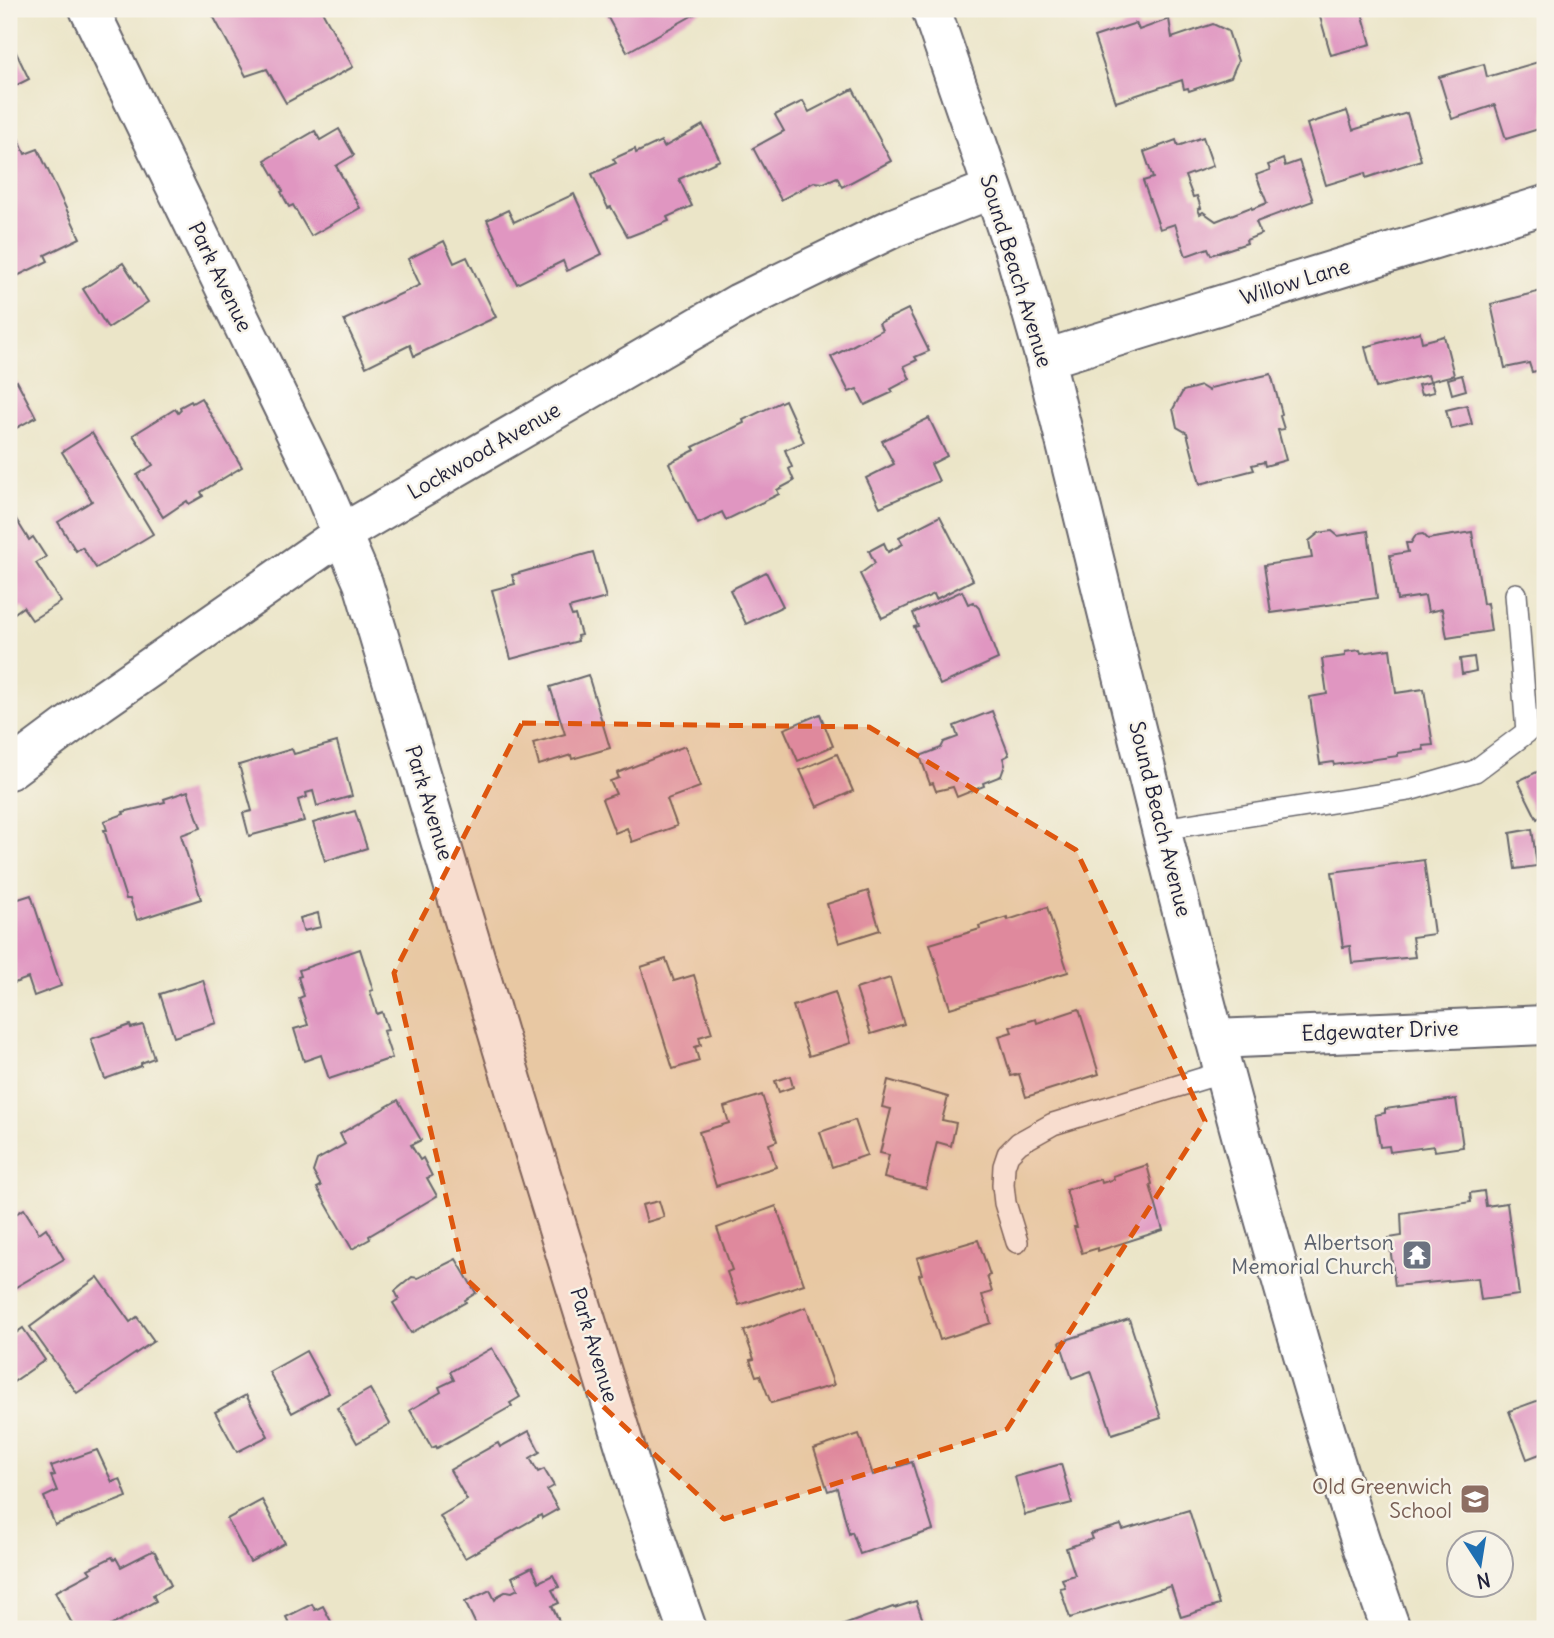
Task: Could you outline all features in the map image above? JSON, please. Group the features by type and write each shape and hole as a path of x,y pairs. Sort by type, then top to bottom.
{"street":[{"name":"Park Avenue","path":"89,9 343,533 363,583 634,1476 687,1629"},
{"name":"Sound Beach Avenue","path":"931,9 1014,250 1045,359 1219,1055 1308,1377 1363,1553 1391,1629"},
{"name":"Lockwood Avenue","path":"9,770 99,703 343,533 738,303 893,228 992,189"},
{"name":"Willow Lane","path":"1045,359 1545,205"},
{"name":"Edgewater Drive","path":"1219,1055 1545,1025"}],"lane":[{"path":"1162,829 1409,790 1475,771 1527,732 1516,594"},
{"path":"1017,1242 1005,1203 1003,1185 1008,1154 1019,1143 1053,1124 1219,1055"}],"highlighted area":[{"path":"522,723 869,727 1076,850 1205,1121 1007,1429 724,1519 465,1278 394,973"}],"building":[{"path":"222,9 321,9 353,67 286,103 267,69 246,76 212,14"},
{"path":"603,9 704,9 627,52"},
{"path":"1361,9 1371,44 1331,55 1318,10"},
{"path":"1169,19 1172,38 1213,24 1228,31 1238,61 1231,77 1189,91 1188,88 1184,89 1182,80 1116,102 1094,37 1136,23 1139,30"},
{"path":"9,38 29,79 9,89"},
{"path":"1545,60 1545,127 1506,139 1495,105 1452,119 1439,77 1484,64 1487,77"},
{"path":"853,89 891,161 842,187 837,177 824,183 814,182 781,200 753,148 784,131 775,115 803,101 809,112"},
{"path":"1347,111 1353,130 1407,113 1421,160 1366,178 1365,173 1326,185 1307,124"},
{"path":"703,125 720,160 679,179 692,206 667,217 669,221 628,237 611,207 608,208 592,174 616,163 613,159 635,149 636,153 661,141 664,147"},
{"path":"339,129 354,155 336,166 360,208 311,236 293,205 289,207 265,160 315,131 320,140"},
{"path":"15,131 25,154 38,149 80,238 45,255 48,261 9,280 9,134"},
{"path":"1203,137 1213,166 1185,176 1193,197 1197,196 1200,214 1203,212 1216,221 1267,203 1256,175 1270,170 1268,165 1283,159 1285,166 1299,161 1313,201 1256,222 1261,234 1246,240 1247,243 1211,255 1208,248 1186,256 1175,224 1160,229 1143,181 1153,178 1144,152 1176,140 1178,146"},
{"path":"574,194 602,254 567,271 563,261 517,284 487,220 508,210 514,222"},
{"path":"444,241 454,263 467,257 496,317 414,356 410,345 366,367 344,320 420,285 408,259"},
{"path":"123,263 148,302 108,328 83,289"},
{"path":"1545,290 1545,369 1532,372 1529,363 1505,368 1491,304"},
{"path":"908,309 929,351 904,366 910,379 891,389 893,392 865,405 857,389 849,392 831,357 882,330 879,323"},
{"path":"1420,332 1422,342 1444,336 1454,375 1430,381 1428,375 1376,388 1365,347"},
{"path":"1271,374 1282,414 1280,416 1284,429 1278,430 1286,460 1265,466 1264,462 1252,465 1254,470 1200,484 1187,433 1177,427 1173,409 1183,391 1201,386 1209,391 1210,388"},
{"path":"1462,375 1466,390 1452,394 1448,379"},
{"path":"17,381 36,417 9,432 9,386"},
{"path":"1431,382 1434,392 1421,395 1418,385"},
{"path":"201,398 242,467 201,492 203,496 189,504 187,501 163,517 137,475 153,465 133,435 175,409 178,413 180,407"},
{"path":"785,400 804,442 785,450 794,481 777,490 779,494 726,520 722,512 698,524 669,463 695,450 693,447"},
{"path":"1467,405 1472,424 1451,429 1446,410"},
{"path":"929,418 947,456 931,464 939,481 880,507 866,478 894,464 882,441"},
{"path":"92,433 153,534 96,568 82,547 76,551 58,522 92,501 62,452"},
{"path":"9,508 29,540 33,537 46,557 36,563 61,602 32,620 23,607 9,617"},
{"path":"940,516 973,580 936,599 934,594 882,618 860,574 875,563 869,551 884,543 888,552 903,544 899,537"},
{"path":"1332,531 1338,536 1368,531 1377,598 1271,613 1264,565 1312,558 1309,541 1319,533"},
{"path":"1472,532 1483,604 1487,603 1491,631 1447,638 1442,609 1428,612 1425,596 1397,600 1390,555 1408,552 1406,543 1411,543 1416,535 1423,534 1428,539"},
{"path":"593,552 606,598 569,608 572,616 575,615 581,635 577,636 578,641 511,659 492,590 515,584 512,575"},
{"path":"766,572 783,606 746,624 730,590"},
{"path":"962,591 968,604 973,602 979,608 998,659 940,685 914,627 918,626 913,613"},
{"path":"1390,649 1396,693 1424,689 1433,745 1423,746 1424,750 1398,753 1398,756 1334,765 1333,762 1320,764 1310,697 1327,694 1322,659 1345,656 1345,652"},
{"path":"1474,657 1476,671 1462,674 1460,659"},
{"path":"588,675 610,748 572,759 571,755 539,765 533,743 565,734 550,687"},
{"path":"992,711 1009,755 1003,758 1005,765 1001,776 957,797 953,787 936,791 933,783 930,784 920,756 941,748 944,742 958,737 954,726"},
{"path":"820,714 833,746 798,761 784,729"},
{"path":"337,742 352,796 317,806 313,791 306,793 307,797 298,800 304,821 249,836 243,813 252,811 239,765 292,749 294,754"},
{"path":"685,746 700,787 667,799 677,826 632,842 627,828 615,833 602,799 616,794 610,781 619,778 617,773"},
{"path":"837,754 853,791 817,807 800,770"},
{"path":"1545,768 1545,814 1537,819 1518,781"},
{"path":"188,791 201,828 181,835 201,899 137,920 130,899 126,899 104,830 107,830 104,821 124,814 123,812 165,802 164,799"},
{"path":"355,811 367,848 325,861 313,823"},
{"path":"1532,829 1537,866 1515,869 1510,833"},
{"path":"1424,860 1434,934 1412,937 1415,957 1352,963 1350,946 1343,947 1332,872"},
{"path":"868,891 880,930 839,943 827,904"},
{"path":"31,895 61,986 34,996 28,978 9,985 9,902"},
{"path":"1047,907 1068,972 950,1008 930,944 980,929 979,926 1007,917 1008,920"},
{"path":"318,913 321,927 303,931 300,918"},
{"path":"360,949 373,990 370,991 377,1014 382,1012 388,1030 383,1031 392,1058 329,1079 321,1055 304,1061 294,1029 308,1025 299,998 304,996 298,977 301,976 299,970"},
{"path":"666,959 674,981 694,975 712,1033 699,1037 701,1045 695,1047 699,1061 673,1069 641,967"},
{"path":"890,978 904,1024 871,1034 856,989"},
{"path":"203,980 216,1023 174,1037 160,994"},
{"path":"835,992 851,1043 809,1056 793,1006"},
{"path":"1079,1009 1099,1074 1026,1097 1019,1074 1011,1076 999,1036 1012,1032 1010,1027 1036,1019 1037,1023"},
{"path":"130,1025 131,1028 143,1025 154,1058 141,1063 141,1066 105,1079 91,1039"},
{"path":"790,1076 793,1087 779,1092 775,1081"},
{"path":"888,1080 948,1097 942,1120 956,1123 951,1146 937,1142 926,1188 884,1178 889,1155 880,1153 891,1109 882,1107"},
{"path":"762,1095 777,1141 769,1144 776,1167 716,1186 699,1132 729,1123 724,1107"},
{"path":"1456,1099 1463,1147 1435,1151 1434,1146 1390,1152 1389,1146 1380,1147 1375,1115 1385,1113 1385,1109"},
{"path":"398,1100 421,1140 411,1145 420,1160 423,1158 432,1176 427,1178 437,1196 352,1249 317,1188 321,1186 313,1172 317,1160 345,1144 340,1134"},
{"path":"855,1120 867,1155 832,1167 820,1132"},
{"path":"1147,1165 1163,1230 1098,1251 1098,1248 1082,1253 1066,1190 1101,1179 1102,1183 1114,1179 1113,1176"},
{"path":"1484,1191 1486,1206 1507,1203 1519,1295 1481,1300 1478,1278 1395,1286 1389,1238 1402,1236 1401,1213 1471,1202 1470,1193"},
{"path":"659,1201 664,1217 647,1222 642,1205"},
{"path":"776,1206 804,1284 739,1305 727,1272 732,1270 717,1228"},
{"path":"24,1209 39,1233 46,1228 64,1259 9,1291 9,1218"},
{"path":"978,1240 990,1275 987,1276 992,1292 982,1295 991,1323 940,1340 919,1275 922,1274 917,1258"},
{"path":"456,1259 476,1293 465,1300 466,1302 411,1333 393,1303 399,1299 395,1291 412,1277 418,1278"},
{"path":"98,1277 130,1322 137,1317 154,1341 77,1393 30,1327"},
{"path":"806,1307 834,1385 771,1403 760,1375 756,1376 750,1360 754,1359 744,1331"},
{"path":"1129,1319 1161,1418 1112,1434 1091,1371 1072,1378 1060,1342"},
{"path":"23,1328 45,1360 9,1385 9,1338"},
{"path":"492,1348 520,1397 510,1403 512,1406 437,1448 432,1448 410,1410 441,1392 439,1387 454,1380 450,1372"},
{"path":"306,1351 329,1393 292,1413 269,1372"},
{"path":"370,1389 390,1424 357,1443 337,1408"},
{"path":"246,1395 268,1436 237,1452 215,1412"},
{"path":"1545,1398 1545,1452 1527,1459 1509,1411"},
{"path":"529,1431 540,1452 530,1458 538,1472 544,1469 554,1486 547,1490 558,1509 542,1518 541,1515 465,1558 440,1516 467,1500 450,1470 498,1443 500,1447"},
{"path":"859,1434 873,1475 912,1462 933,1530 860,1554 852,1532 849,1534 837,1488 828,1491 814,1449"},
{"path":"97,1450 112,1482 120,1479 127,1497 55,1525 44,1497 57,1491 51,1476 55,1475 51,1466"},
{"path":"1061,1464 1072,1503 1025,1515 1015,1477"},
{"path":"262,1500 285,1543 250,1562 227,1519"},
{"path":"1189,1510 1219,1605 1181,1617 1171,1586 1070,1618 1060,1588 1065,1587 1062,1579 1075,1575 1066,1548 1092,1539 1090,1534 1121,1525 1123,1530"},
{"path":"152,1551 155,1552 171,1585 153,1595 156,1601 105,1629 75,1629 55,1592 91,1573 88,1569 112,1557 114,1560 116,1558 121,1567"},
{"path":"532,1567 539,1582 553,1575 559,1587 552,1590 559,1603 552,1606 561,1625 552,1629 478,1629 465,1602 490,1590 495,1600 507,1591 518,1589 512,1577"},
{"path":"916,1601 926,1629 833,1629 893,1607"},
{"path":"312,1604 315,1610 323,1606 335,1629 283,1629 282,1627 289,1623 286,1617"}],"place":[{"name":"Albertson Memorial Church","path":"1417,1255"},
{"name":"Old Greenwich School","path":"1475,1499"}]}
